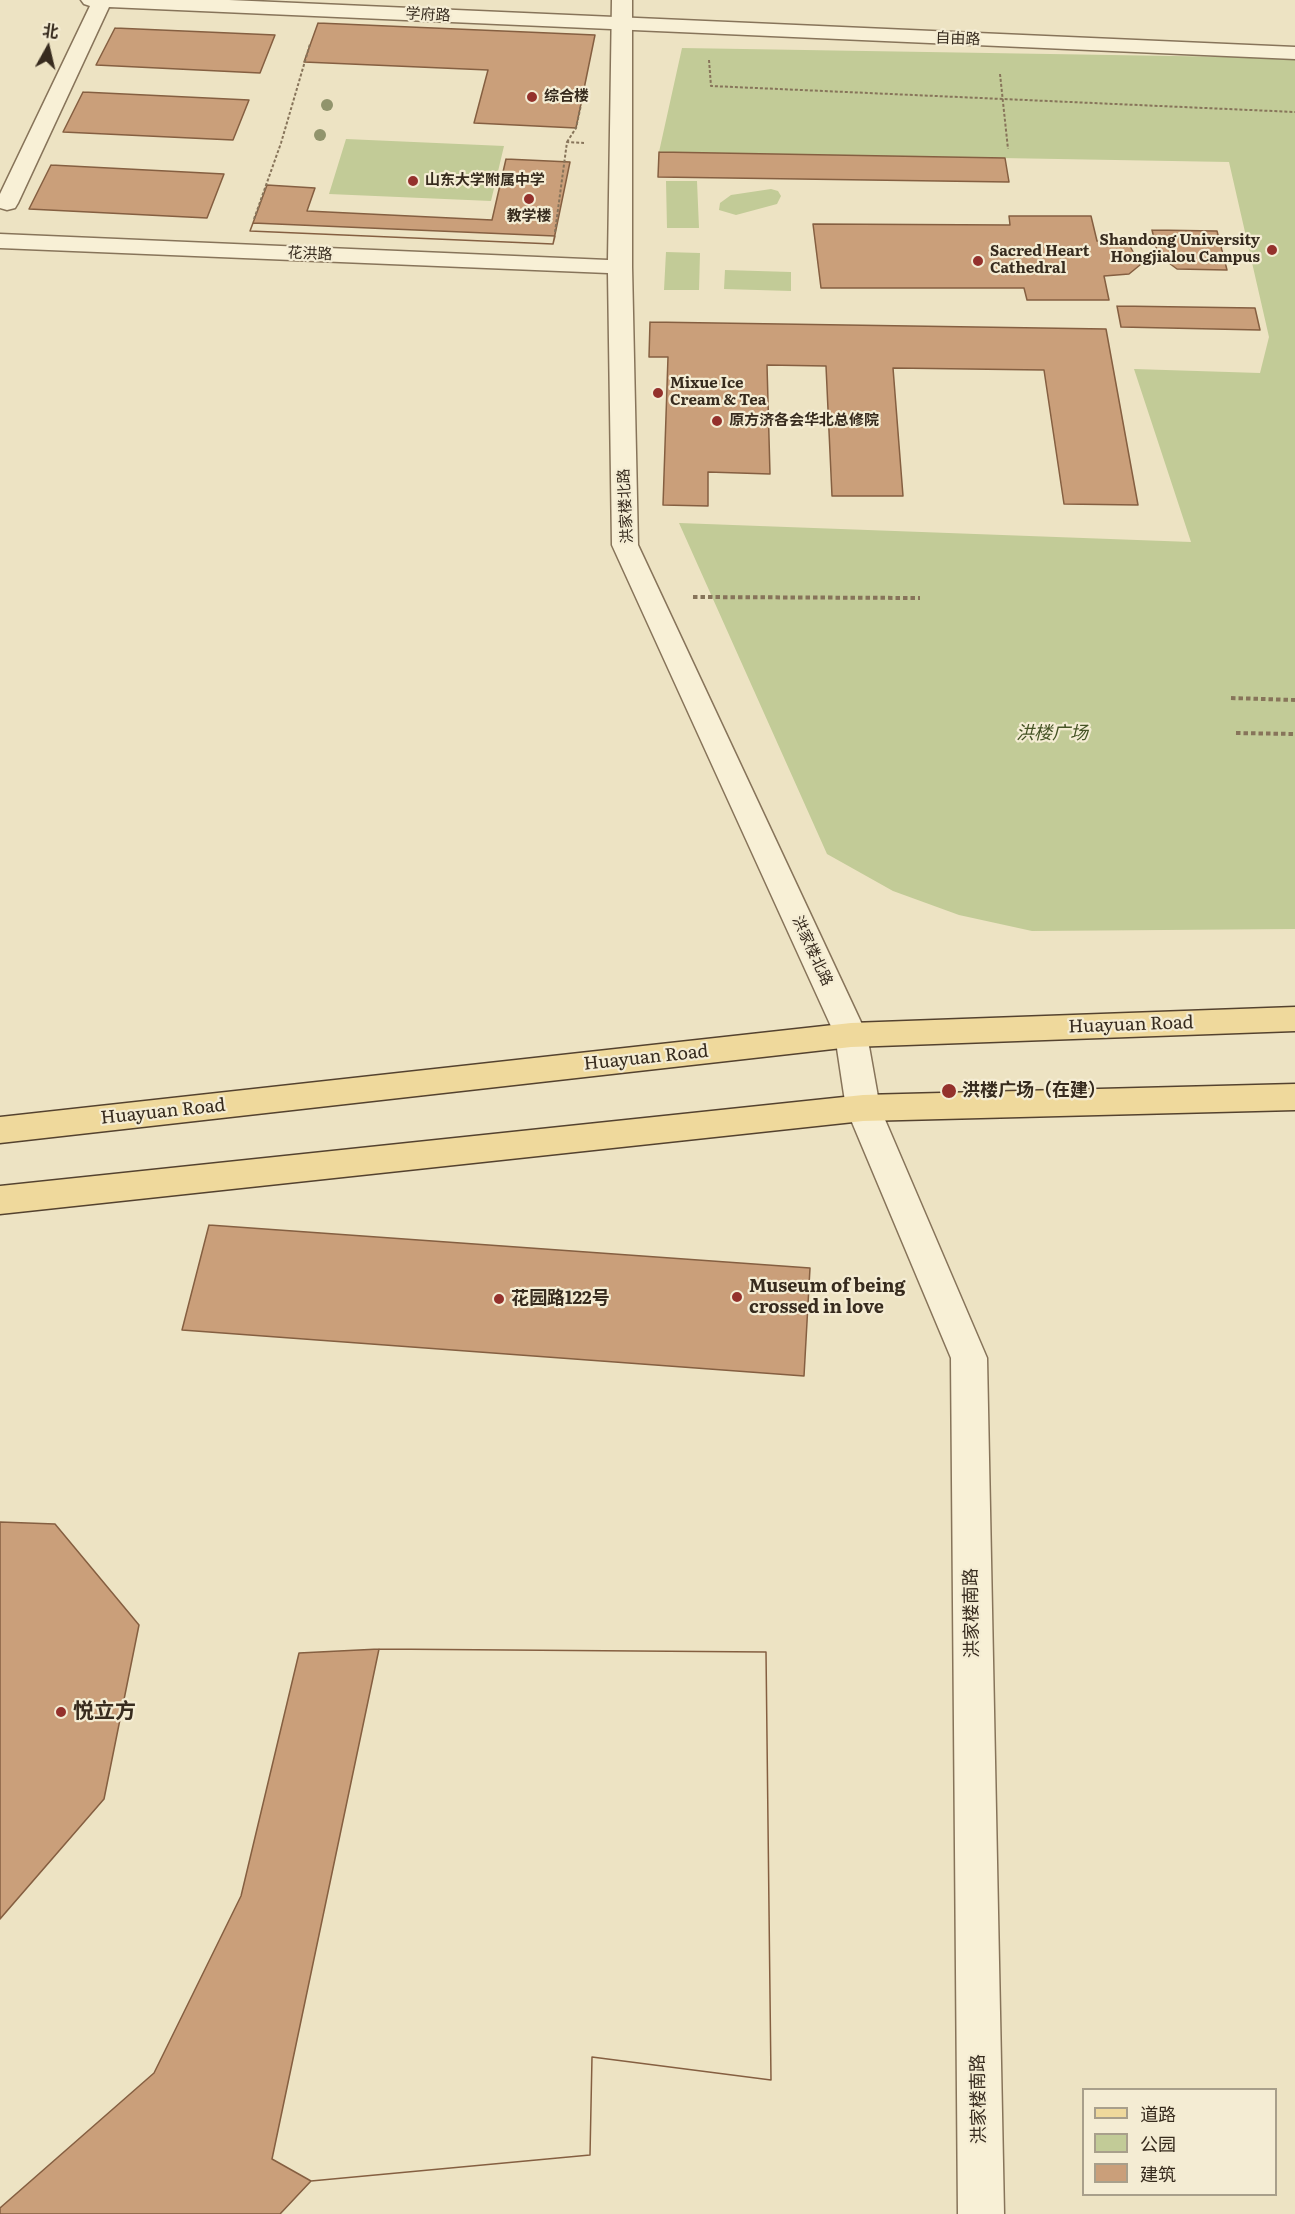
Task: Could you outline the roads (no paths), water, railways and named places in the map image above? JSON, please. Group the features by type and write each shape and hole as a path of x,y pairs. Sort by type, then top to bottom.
{"main road":[{"name":"Huayuan Road","path":"0,1130 851,1035 1295,1019"},
{"path":"0,1200 864,1108 1295,1097"}],"street":[{"name":"学府路","path":"91,0 621,24"},
{"name":"洪家楼北路","path":"622,0 620,267 625,545 851,1035"},
{"path":"7,204 102,1"},
{"name":"自由路","path":"621,24 1295,53"},
{"name":"花洪路","path":"0,241 620,267"},
{"name":"洪家楼南路","path":"851,1035 864,1108 969,1358 981,2214"}],"place":[{"name":"综合楼","path":"532,97"},
{"name":"山东大学附属中学","path":"413,181"},
{"name":"教学楼","path":"529,199"},
{"name":"Shandong University Hongjialou Campus","path":"1272,250"},
{"name":"Sacred Heart Cathedral","path":"978,261"},
{"name":"Mixue Ice Cream & Tea","path":"658,393"},
{"name":"原方济各会华北总修院","path":"717,421"},
{"name":"洪楼广场（在建）","path":"949,1091"},
{"name":"Museum of being crossed in love","path":"737,1297"},
{"name":"花园路122号","path":"499,1299"},
{"name":"悦立方","path":"61,1712"}],"park label":[{"name":"洪楼广场","path":"1052,734"}]}
